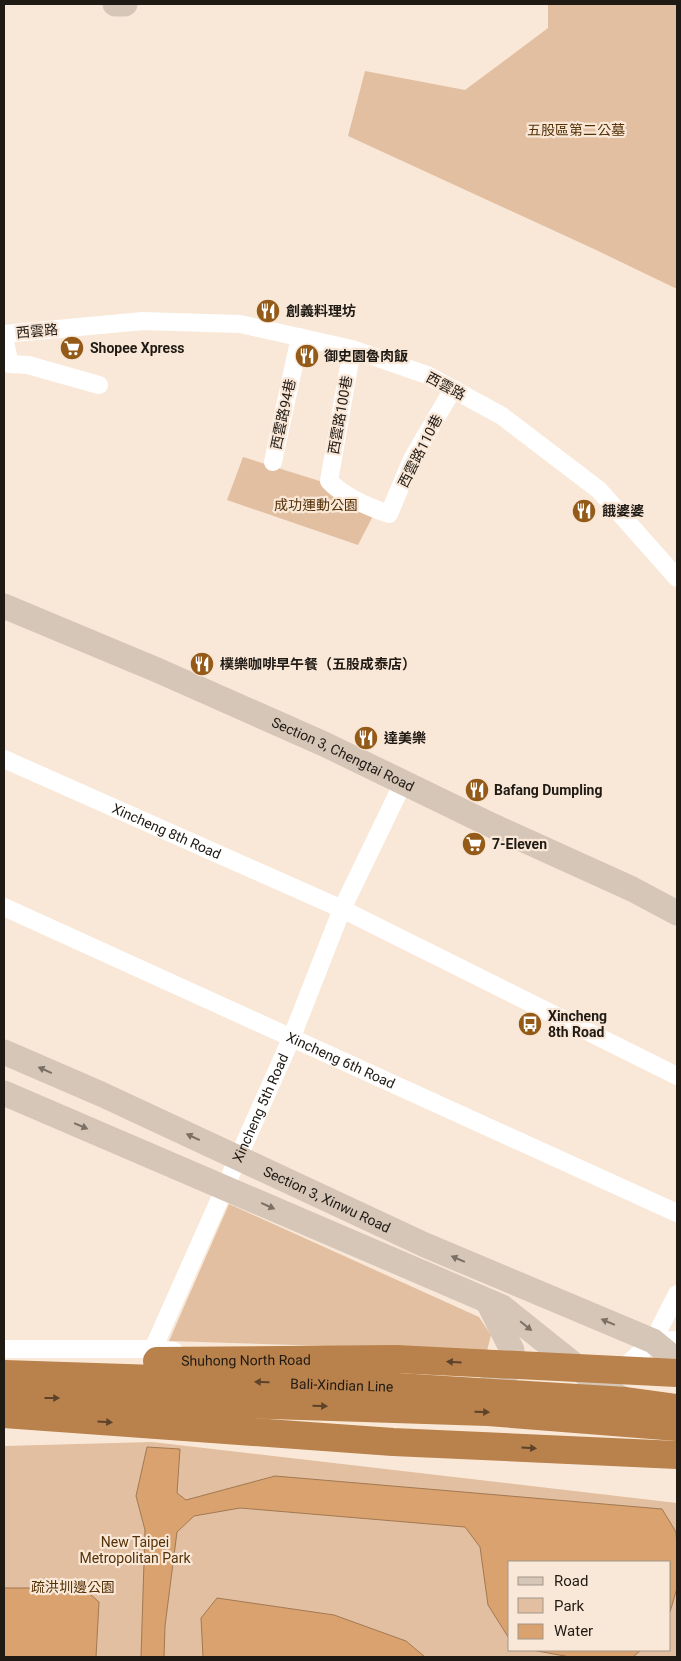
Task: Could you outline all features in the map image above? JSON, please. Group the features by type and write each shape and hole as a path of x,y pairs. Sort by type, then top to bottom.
{"highway":[{"path":"4,1372 84,1362 396,1359 677,1374"},
{"name":"Bali-Xindian Line","path":"4,1372 397,1387 626,1401 677,1408"},
{"name":"Bali-Xindian Line","path":"4,1400 51,1398 488,1412 677,1427"},
{"path":"4,1414 393,1442 677,1455"}],"street":[{"path":"115,4 125,4"},
{"name":"西雲路","path":"4,334 143,321 240,324 352,349 427,374 502,416 599,490 677,578"},
{"name":"西雲路94巷","path":"273,462 300,337"},
{"path":"4,338 10,364 28,365 99,385"},
{"name":"西雲路100巷","path":"352,349 329,480 335,488 370,508 389,514"},
{"name":"西雲路110巷","path":"389,514 412,459 453,389"},
{"name":"Section 3, Chengtai Road","path":"4,606 306,736 403,784 632,889 677,913"},
{"name":"Xincheng 8th Road","path":"4,760 342,909 677,1076"},
{"name":"Xincheng 5th Road","path":"153,1349 291,1039 342,909 403,784"},
{"name":"Xincheng 6th Road","path":"4,907 677,1213"},
{"name":"Section 3, Xinwu Road","path":"4,1052 425,1245 653,1341"},
{"name":"Section 3, Xinwu Road","path":"4,1092 502,1307 602,1387"},
{"path":"653,1341 677,1294"},
{"path":"488,1302 512,1350 509,1370 489,1387"},
{"path":"653,1341 677,1340"},
{"path":"653,1341 677,1361"},
{"name":"Shuhong North Road","path":"4,1349 153,1349 489,1387 570,1402 602,1387 653,1341"},
{"path":"602,1387 677,1431"}],"green space":[{"name":"五股區第二公墓","path":"548,4 677,4 677,289 348,136 365,71 465,90 548,28"},
{"name":"成功運動公園","path":"243,457 326,483 374,514 358,545 227,500"},
{"path":"229,1204 479,1317 491,1335 487,1351 169,1341"},
{"name":"疏洪圳邊公園","path":"152,1442 677,1503 677,1657 4,1657 4,1446"}],"water":[{"path":"147,1447 180,1449 177,1493 186,1500 275,1476 662,1509 676,1532 677,1588 671,1609 671,1561 508,1561 508,1637 488,1605 480,1547 465,1527 240,1508 194,1516 177,1532 165,1626 164,1657 141,1657 145,1530 136,1496"},
{"path":"4,1588 83,1588 99,1602 96,1657 4,1657"},
{"path":"217,1598 334,1615 406,1641 425,1657 203,1657 201,1618"},
{"path":"537,1651 640,1651 633,1657 570,1657"}],"place":[{"name":"創義料理坊","path":"268,311"},
{"name":"Shopee Xpress","path":"72,348"},
{"name":"御史園魯肉飯","path":"307,356"},
{"name":"餓婆婆","path":"584,511"},
{"name":"樸樂咖啡早午餐（五股成泰店）","path":"202,664"},
{"name":"達美樂","path":"366,738"},
{"name":"Bafang Dumpling","path":"477,790"},
{"name":"7-Eleven","path":"474,844"},
{"name":"Xincheng 8th Road","path":"530,1024"}],"park label":[{"name":"New Taipei Metropolitan Park","path":"135,1550"}]}
